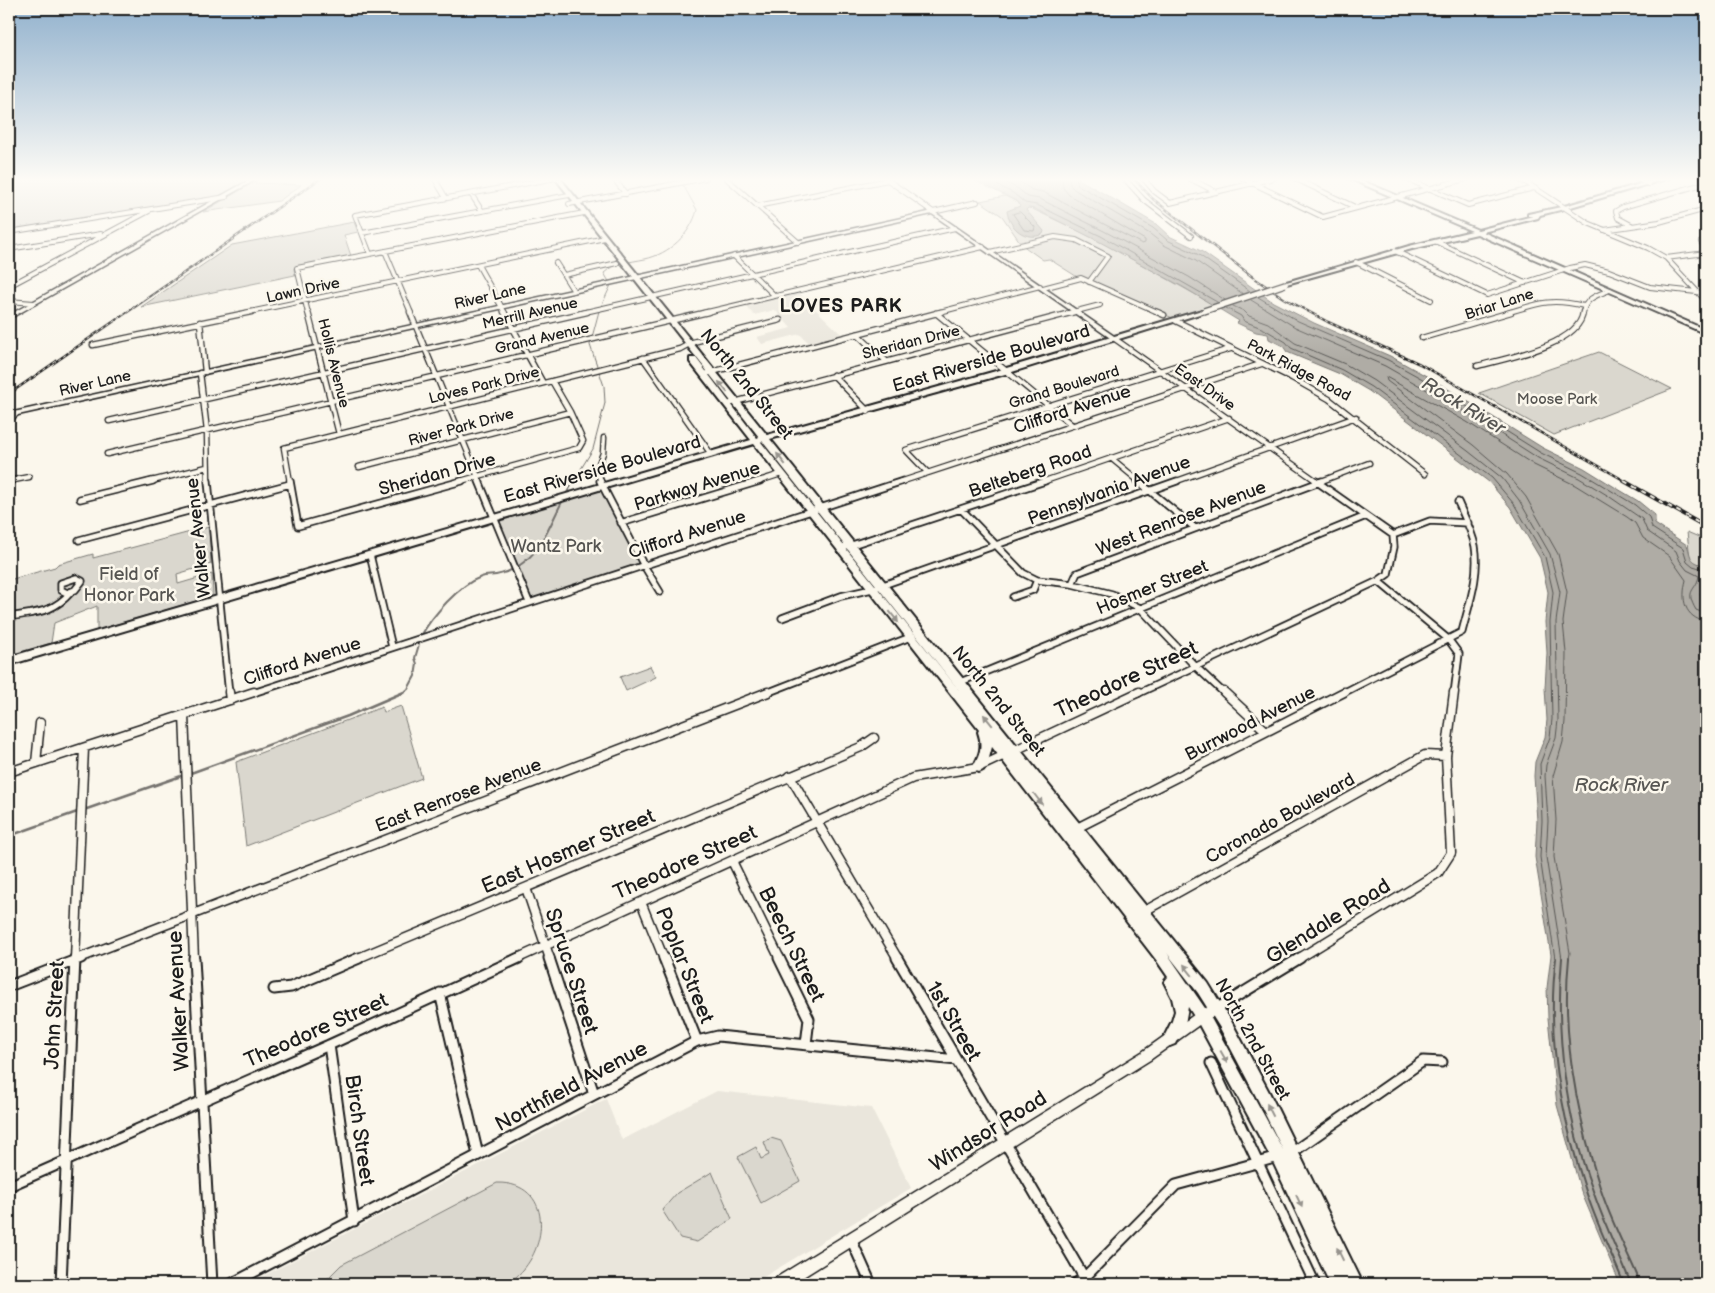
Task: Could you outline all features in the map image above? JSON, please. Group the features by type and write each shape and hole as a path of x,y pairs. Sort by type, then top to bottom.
{"main road":[{"path":"1419,245 1443,238"},
{"path":"1419,245 1446,238"},
{"path":"1483,238 1550,264 1609,291"},
{"name":"North 2nd Street","path":"602,239 708,373 736,402 765,438 799,482 813,509"},
{"path":"1489,239 1706,333"},
{"name":"East Riverside Boulevard","path":"9,661 765,438 868,411 1176,322 1285,284 1419,245"},
{"path":"1550,264 1576,266 1574,271 1582,278"},
{"name":"North 2nd Street","path":"708,373 728,404 789,485 813,509 845,547 1009,753 1162,957 1202,1016 1285,1155 1355,1284"},
{"path":"789,485 799,482"},
{"name":"North 2nd Street","path":"954,685 982,728 1009,753"},
{"path":"979,767 987,748 982,728"},
{"name":"North 2nd Street","path":"1070,832 1143,912 1203,988 1216,1009 1285,1155 1338,1284"},
{"path":"1162,957 1167,975 1181,1002 1181,1020 1170,1040"}],"street":[{"path":"9,249 78,238"},
{"path":"9,286 98,238"},
{"path":"9,316 149,238"},
{"path":"364,238 370,254 451,238"},
{"path":"794,238 798,242"},
{"name":"River Lane","path":"12,415 500,306 814,238"},
{"name":"Merrill Avenue","path":"109,421 910,238"},
{"name":"East Drive","path":"970,238 1187,388 1393,535"},
{"path":"990,252 1047,238"},
{"path":"1053,238 1076,240 1108,256 1089,282"},
{"path":"1623,238 1648,248 1666,258 1706,301"},
{"name":"Lawn Drive","path":"93,345 602,239"},
{"path":"1666,258 1706,252 1701,242 1706,240"},
{"path":"1437,242 1525,283"},
{"name":"Grand Avenue","path":"107,454 983,247"},
{"path":"385,251 529,602"},
{"path":"1395,251 1487,295 1576,266 1604,269 1650,287 1706,293"},
{"name":"Hollis Avenue","path":"340,434 297,268 370,254"},
{"path":"734,256 776,296"},
{"path":"1356,262 1431,300"},
{"path":"556,263 573,290"},
{"path":"564,275 621,264"},
{"path":"478,265 543,383"},
{"path":"708,373 936,313 1079,278 1164,315"},
{"path":"1477,366 1515,356 1564,339 1579,325 1583,317 1584,306 1592,297 1609,291"},
{"path":"9,301 32,303"},
{"name":"Briar Lane","path":"1422,338 1475,324 1541,302 1562,301 1584,306"},
{"name":"Sheridan Drive","path":"728,404 1100,305"},
{"path":"936,313 1072,425"},
{"name":"Loves Park Drive","path":"290,484 284,448 593,371 780,320"},
{"name":"Walker Avenue","path":"200,322 207,467 230,700"},
{"name":"Park Ridge Road","path":"1176,322 1317,393 1356,417 1406,462 1425,474"},
{"path":"857,334 886,361"},
{"name":"Grand Boulevard","path":"927,472 906,450 1230,349"},
{"path":"643,358 711,454"},
{"name":"Clifford Avenue","path":"9,772 1261,364"},
{"path":"833,375 868,411"},
{"path":"552,381 570,412"},
{"name":"Sheridan Drive","path":"290,484 298,526 478,477 581,446 582,438 570,412"},
{"name":"River Park Drive","path":"359,467 570,412"},
{"path":"9,420 12,415"},
{"name":"Pennsylvania Avenue","path":"782,618 841,596 877,588 1356,417"},
{"name":"Belteberg Road","path":"845,547 1229,418"},
{"path":"604,438 604,450 597,469 602,487 660,592"},
{"path":"1111,458 1195,528"},
{"name":"West Renrose Avenue","path":"1072,584 1077,573 1369,463"},
{"path":"80,499 207,467"},
{"name":"Parkway Avenue","path":"621,523 781,474"},
{"path":"9,481 29,477"},
{"path":"79,540 290,484"},
{"path":"1448,639 1462,632 1476,568 1475,546 1468,523 1458,502"},
{"path":"961,509 1023,573 1037,580 1072,584 1112,594 1140,608 1195,666 1266,732"},
{"name":"Hosmer Street","path":"954,685 1366,516"},
{"path":"1446,756 1459,654 1448,639 1378,581 1388,574 1394,547 1393,535 1430,521 1468,523"},
{"path":"370,555 392,647"},
{"path":"1013,597 1033,590 1037,580"},
{"name":"Theodore Street","path":"9,1186 329,1045 544,945 913,778 979,767 1378,581"},
{"path":"9,617 36,614 49,610 62,603 71,592"},
{"name":"East Renrose Avenue","path":"9,986 914,635"},
{"name":"Burrwood Avenue","path":"1070,832 1448,639"},
{"name":"Walker Avenue","path":"184,715 191,914 212,1284"},
{"path":"36,763 40,723"},
{"name":"East Hosmer Street","path":"274,989 291,987 861,747 874,738"},
{"name":"John Street","path":"61,1284 84,748"},
{"name":"Coronado Boulevard","path":"1132,918 1425,755 1446,756"},
{"name":"Glendale Road","path":"1216,1009 1438,873 1451,853 1446,756"},
{"name":"1st Street","path":"790,776 1086,1281"},
{"name":"Beech Street","path":"732,861 809,1019 806,1044"},
{"name":"Spruce Street","path":"526,888 594,1094"},
{"name":"Poplar Street","path":"641,902 697,1041"},
{"path":"440,993 478,1155"},
{"name":"Windsor Road","path":"779,1284 1005,1144 1170,1040 1202,1016 1216,1009"},
{"name":"Northfield Avenue","path":"232,1284 697,1041 718,1036 957,1060"},
{"name":"Birch Street","path":"329,1045 354,1221"},
{"path":"1075,1284 1086,1281 1176,1185 1258,1164 1285,1155 1422,1061 1442,1062"},
{"path":"1211,1063 1315,1284"},
{"path":"851,1239 871,1284"}],"shaded area":[{"path":"799,293 843,336 810,344 800,334 762,344 757,337 791,328 775,310 754,315 745,305"},
{"path":"717,1091 871,1108 911,1188 752,1284 248,1284 606,1099 622,1140"}],"green space":[{"path":"267,238 345,238 351,256 294,268 295,275 141,307 232,245"},
{"path":"1017,238 1094,238 1214,305 1175,319 1079,278 1049,259 1043,260 1022,245"},
{"name":"Moose Park","path":"1599,352 1672,389 1554,435 1479,393"},
{"name":"Wantz Park","path":"602,487 643,564 529,602 495,518"},
{"name":"Field of Honor Park","path":"209,527 211,564 177,574 178,584 212,574 213,596 97,630 97,606 54,623 51,643 9,656 9,580 93,554 93,558"},
{"path":"1687,532 1706,540 1706,700"},
{"path":"650,666 656,677 626,691 620,677"},
{"path":"401,706 422,778 246,846 236,762 382,707 384,712"},
{"path":"771,1138 781,1141 800,1181 761,1203 738,1157 756,1147 761,1159 769,1155 764,1142"},
{"path":"712,1172 732,1219 697,1242 680,1238 662,1210 677,1193"},
{"path":"497,1183 515,1186 528,1193 537,1205 540,1219 540,1234 535,1250 527,1265 513,1279 503,1284 322,1284 341,1265"}],"water":[{"name":"Rock River","path":"1093,238 1174,238 1201,251 1273,302 1314,323 1390,356 1430,378 1543,448 1584,468 1638,501 1655,515 1655,524 1687,545 1693,561 1706,566 1705,588 1700,594 1706,608 1706,1284 1620,1284 1581,1191 1557,1105 1548,1018 1547,988 1551,955 1535,857 1537,821 1535,762 1545,737 1547,720 1545,622 1548,592 1540,558 1510,507 1489,482 1369,391 1340,374 1287,352 1283,346 1269,339 1268,334 1256,332 1237,323 1239,321 1183,287"}],"waterway":[{"path":"573,482 593,449 605,403 604,386 590,345 599,311 611,285 604,273 618,265 662,253 681,238"},
{"path":"565,496 574,481"},
{"path":"421,636 439,611 464,587 481,577 511,570 531,556 542,542 563,500"},
{"path":"402,694 408,689 415,676 417,664 415,658 420,641"},
{"path":"188,774 348,716 404,692"},
{"path":"84,810 184,775"},
{"path":"9,836 80,811"}],"railway":[{"path":"9,394 234,238"},
{"path":"1203,238 1254,278 1285,299 1328,322 1420,364 1627,482"},
{"path":"1624,481 1706,527"}],"district":[{"name":"LOVES PARK","path":"841,305"}]}
